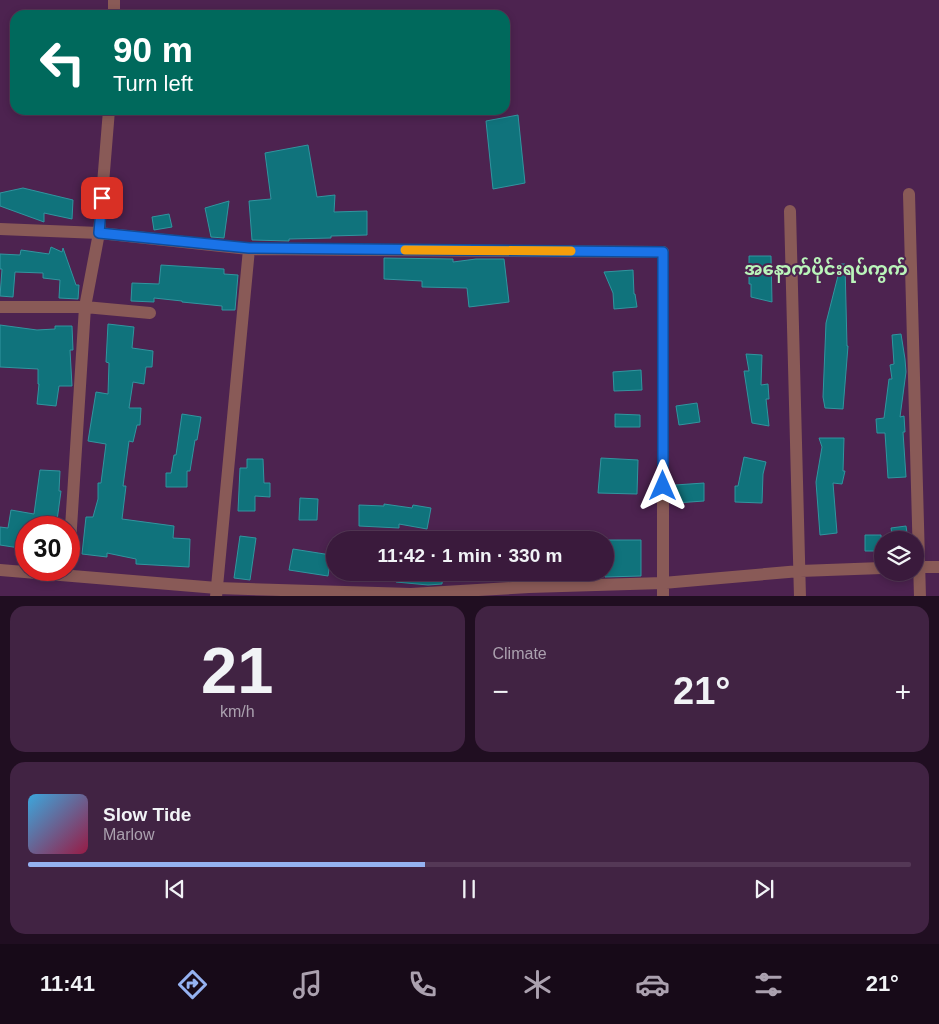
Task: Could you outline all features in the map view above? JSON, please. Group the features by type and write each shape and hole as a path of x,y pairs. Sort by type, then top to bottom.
{"street":[{"path":"72,516 85,306 99,233 109,115"},
{"path":"908,194 916,531"},
{"path":"790,211 800,596"},
{"path":"0,229 99,233 249,248 663,252 663,596"},
{"path":"217,592 249,248"},
{"path":"0,307 85,306 150,313"},
{"path":"924,566 939,567"},
{"path":"80,575 217,592 411,594 530,592 800,571 874,568"},
{"path":"0,570 15,571"},
{"path":"918,581 920,596"}],"building":[{"path":"518,115 525,183 493,189 486,121"},
{"path":"308,145 317,197 335,195 334,212 367,211 367,235 289,239 289,241 252,240 249,201 271,199 265,153"},
{"path":"23,188 73,200 72,219 44,213 44,222 0,206 0,193"},
{"path":"229,201 224,238 211,237 205,208"},
{"path":"169,214 172,227 154,230 152,217"},
{"path":"51,247 62,252 63,248 76,285 79,285 78,299 59,298 60,280 43,278 43,273 15,272 13,297 0,296 2,269 0,269 0,254 20,255 21,250 49,254"},
{"path":"749,256 771,256 772,302 751,297"},
{"path":"384,258 453,259 453,262 476,259 504,259 509,302 469,307 467,288 422,287 422,281 384,279"},
{"path":"841,264 845,264 848,346 843,409 825,408 823,397 826,323"},
{"path":"161,265 224,269 224,274 238,275 235,310 222,310 222,306 154,298 154,302 131,301 132,283 159,284"},
{"path":"633,270 634,294 637,307 614,309 613,293 604,272"},
{"path":"108,324 134,327 132,348 153,351 152,367 146,367 144,384 133,382 129,408 141,408 140,425 137,425 133,442 129,441 123,486 126,486 122,519 174,526 173,538 190,539 189,567 136,564 136,559 107,553 107,557 82,554 86,517 93,517 98,499 98,483 101,483 106,444 88,441 96,392 108,394 109,363 106,362"},
{"path":"0,325 37,330 55,329 55,326 72,326 73,350 70,350 72,386 59,386 56,406 37,404 38,369 0,367"},
{"path":"901,334 906,372 900,417 904,416 905,432 903,432 906,477 888,478 885,433 877,433 876,419 884,418 889,379 892,379 890,365 894,364 892,335"},
{"path":"746,354 762,355 761,385 768,384 769,399 766,399 769,426 752,423 744,371 749,371"},
{"path":"641,370 642,390 614,391 613,372"},
{"path":"697,403 700,422 679,425 676,406"},
{"path":"182,414 201,417 190,471 187,471 187,487 166,487 166,473 171,473 174,455 176,455"},
{"path":"615,414 640,415 640,427 615,427"},
{"path":"819,438 844,438 843,471 845,471 842,484 833,483 837,533 820,535 816,482 822,447"},
{"path":"744,457 766,462 763,474 762,503 735,502 735,486 738,486"},
{"path":"601,458 638,460 637,494 598,493"},
{"path":"247,459 263,459 264,483 270,483 270,497 255,496 255,511 238,511 240,468 247,468"},
{"path":"40,470 60,471 59,491 61,491 58,516 15,516 15,547 0,545 0,527 8,528 11,510 34,514"},
{"path":"704,483 704,501 676,503 675,485"},
{"path":"300,498 318,499 317,520 299,520"},
{"path":"384,504 412,508 413,505 431,508 427,529 399,524 399,528 359,526 359,505 384,506"},
{"path":"906,526 907,531 892,531 891,528"},
{"path":"865,535 874,535 874,551 865,551"},
{"path":"240,536 256,538 250,580 234,578"},
{"path":"614,540 641,540 641,576 614,577"},
{"path":"293,549 326,554 326,576 289,570"},
{"path":"442,581 442,584 428,585 396,582"}],"slow traffic":[{"path":"405,250 571,251"}],"district":[{"name":"အနောက်ပိုင်းရပ်ကွက်","path":"826,269"}],"route":[{"path":"102,198 99,233 249,248 663,252 663,486"}]}
